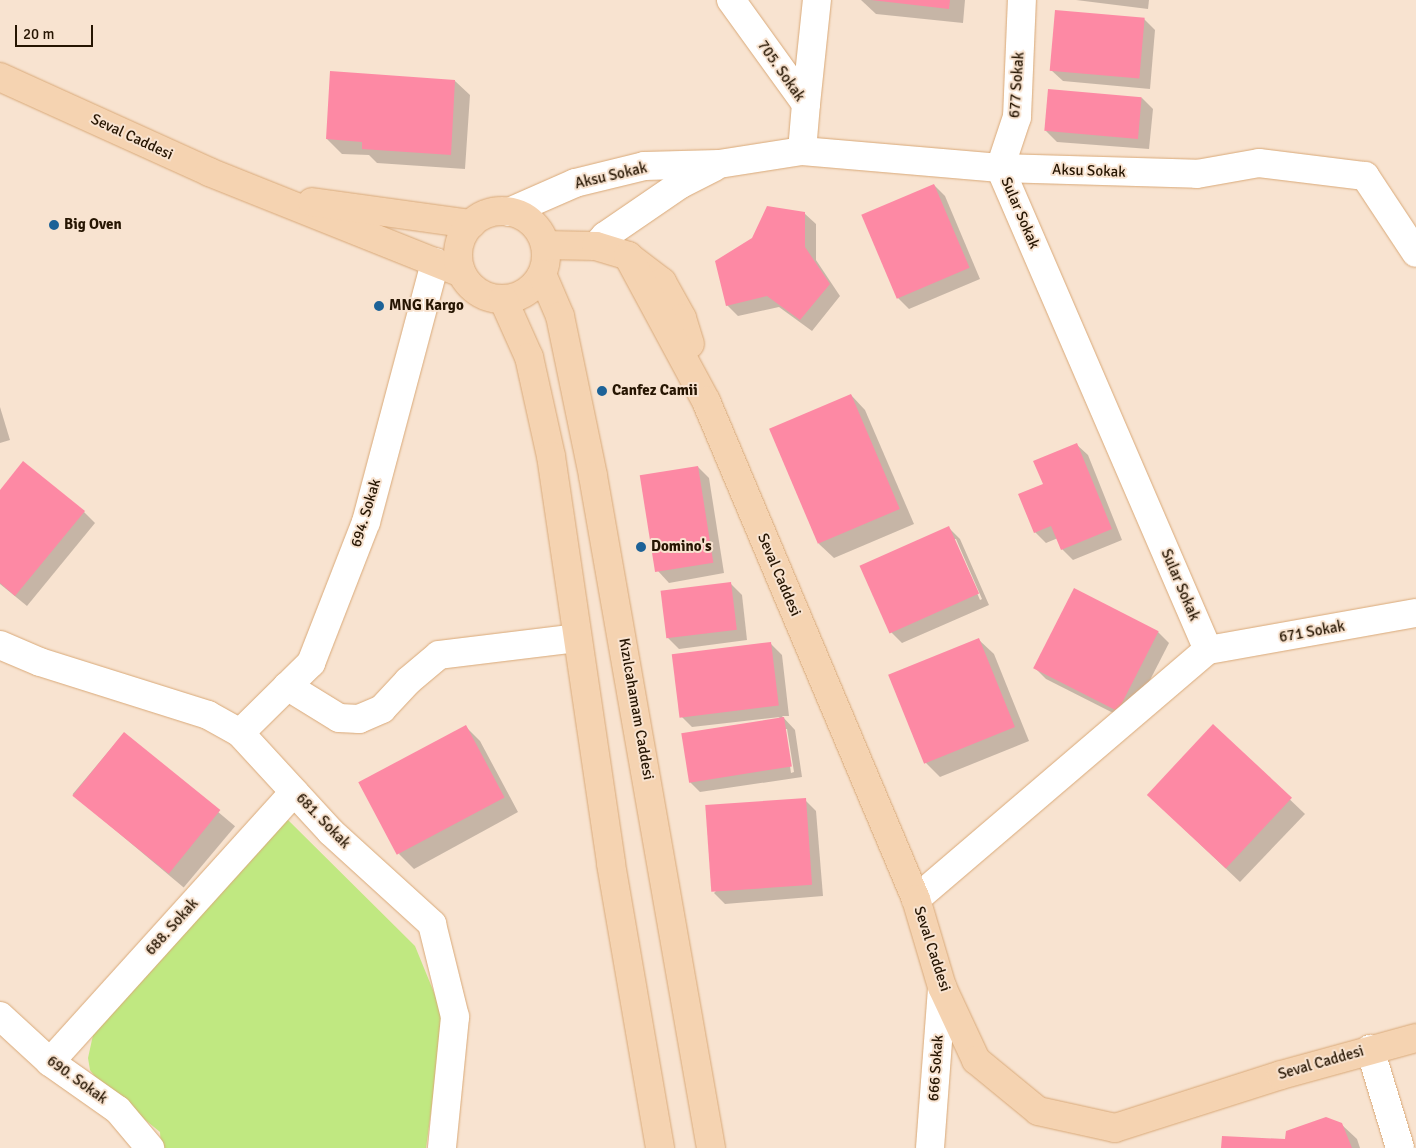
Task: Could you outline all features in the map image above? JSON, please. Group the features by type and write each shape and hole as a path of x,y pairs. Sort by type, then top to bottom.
{"main road":[{"name":"Seval Caddesi","path":"0,77 266,195 462,273 478,292 503,299"},
{"name":"Seval Caddesi","path":"266,195 471,224"},
{"path":"462,273 459,247 471,224 489,214 509,212 528,220 542,235 545,245 542,274 526,292 503,299 529,357 541,408 610,864 660,1148"},
{"name":"Seval Caddesi","path":"545,245 596,246 628,256 662,282 682,318 706,401 916,899 942,987 976,1060 1038,1111 1114,1128 1370,1049 1416,1038"},
{"name":"Kızılcahamam Caddesi","path":"542,274 560,316 591,467 711,1148"}],"street":[{"name":"705. Sokak","path":"731,0 806,104 802,151"},
{"path":"806,104 817,0"},
{"name":"677 Sokak","path":"1000,168 1017,117 1022,0"},
{"name":"Aksu Sokak","path":"509,212 575,182 644,166 719,164 802,151 1000,168 1197,174 1259,163 1365,176 1416,253"},
{"name":"Aksu Sokak","path":"596,246 605,236 681,184 719,164"},
{"name":"Sular Sokak","path":"1000,168 1208,650"},
{"name":"694. Sokak","path":"240,733 311,663 366,522 435,262"},
{"name":"671 Sokak","path":"1208,650 1416,613"},
{"path":"287,686 339,718 359,719 382,709 408,681 439,655 577,638"},
{"name":"681. Sokak","path":"0,645 40,662 208,715 240,733 331,832 432,924 455,1017 443,1147"},
{"path":"916,899 1208,650"},
{"name":"688. Sokak","path":"50,1062 294,792"},
{"name":"666 Sokak","path":"930,1148 942,987"},
{"name":"690. Sokak","path":"0,1016 50,1062 118,1110 150,1148"},
{"path":"1370,1049 1400,1148"}],"green space":[{"path":"287,819 415,946 444,1017 426,1148 161,1148 160,1132 99,1082 90,1070 88,1058 93,1035"}],"building":[{"path":"871,0 950,0 949,9"},
{"path":"1055,10 1145,18 1139,79 1050,71"},
{"path":"330,71 455,80 451,155 362,149 362,142 326,139"},
{"path":"1048,89 1142,97 1138,139 1044,131"},
{"path":"934,184 970,268 897,299 861,215"},
{"path":"767,206 805,212 805,247 830,284 800,320 767,296 726,306 715,261 752,238"},
{"path":"851,394 900,509 818,544 769,429"},
{"path":"1077,443 1112,529 1061,550 1051,526 1034,533 1018,494 1043,484 1033,461"},
{"path":"23,461 85,511 15,596 0,583 0,490"},
{"path":"698,466 713,563 655,572 640,475"},
{"path":"949,526 979,594 890,633 859,566"},
{"path":"731,582 737,630 666,638 661,591"},
{"path":"1074,588 1159,631 1118,711 1033,668"},
{"path":"979,638 1015,727 924,764 888,675"},
{"path":"771,642 779,706 680,718 672,654"},
{"path":"784,717 792,766 689,783 681,733"},
{"path":"1213,724 1292,798 1226,869 1147,795"},
{"path":"466,725 504,797 397,855 358,782"},
{"path":"124,732 220,810 169,874 72,796"},
{"path":"806,798 812,885 711,892 705,805"},
{"path":"1326,1117 1342,1123 1352,1148 1221,1148 1222,1136 1285,1139 1286,1131"}],"place":[{"name":"Big Oven","path":"54,225"},
{"name":"MNG Kargo","path":"379,306"},
{"name":"Canfez Camii","path":"602,391"},
{"name":"Domino's","path":"641,547"}]}
